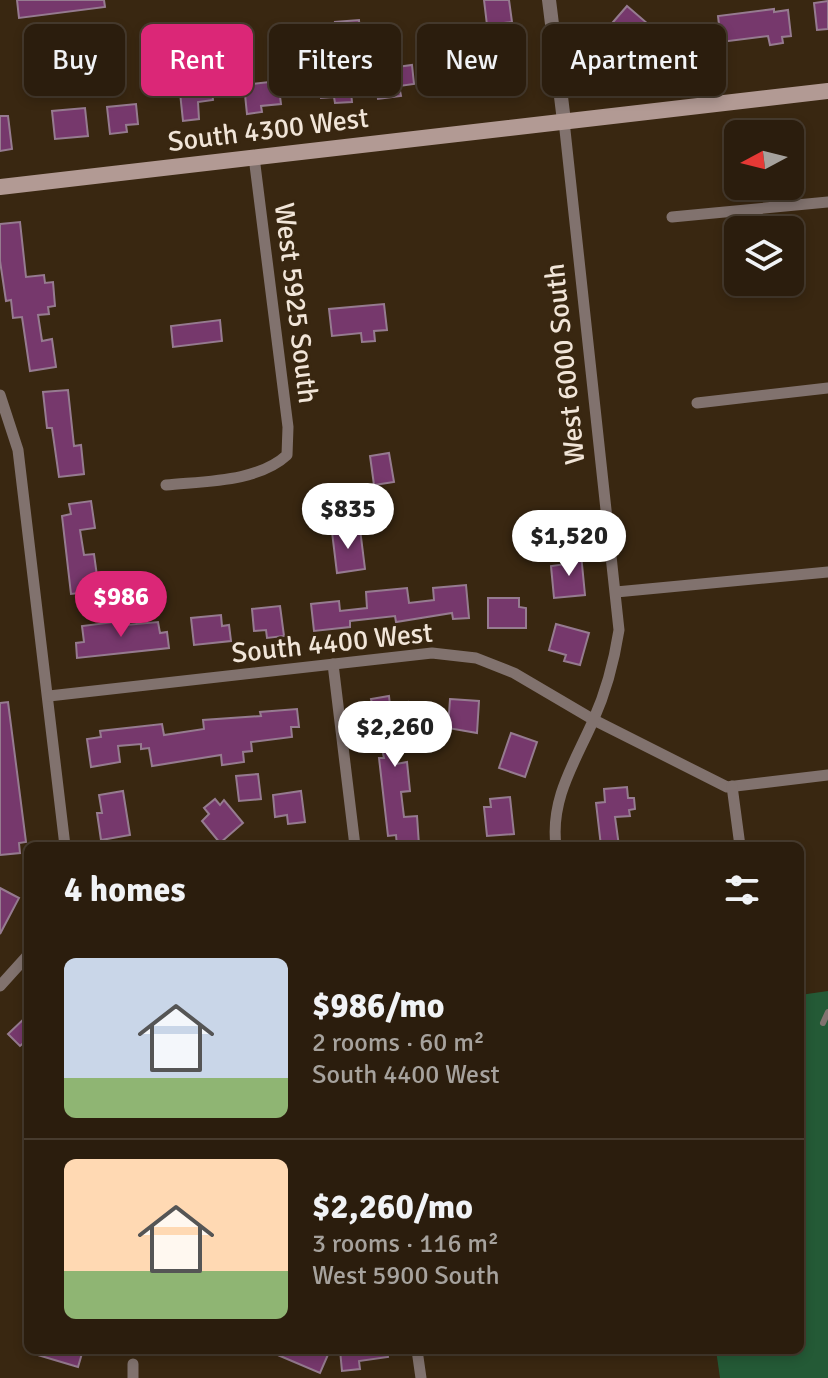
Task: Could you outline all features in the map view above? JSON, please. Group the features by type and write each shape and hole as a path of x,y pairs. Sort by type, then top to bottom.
{"main road":[{"name":"South 4300 West","path":"0,187 828,91"}],"street":[{"name":"West 6000 South","path":"549,0 619,630 614,658 594,720 561,790 555,811 556,842"},
{"name":"West 5925 South","path":"166,485 256,472 275,466 287,455 288,427 254,157"},
{"path":"672,217 828,202"},
{"path":"697,403 828,388"},
{"path":"0,395 18,450 65,842"},
{"path":"616,592 828,572"},
{"name":"South 4400 West","path":"49,696 432,653 476,658 514,673 594,720 732,786"},
{"path":"333,664 355,842"},
{"path":"739,842 732,786 828,775"},
{"path":"0,986 24,959"},
{"path":"418,1354 421,1378"},
{"path":"133,1364 133,1378"}],"lane":[{"path":"823,1023 828,1012"}],"green space":[{"path":"828,991 828,1378 720,1378 717,1354 804,1354 804,994"}],"building":[{"path":"17,0 104,0 105,7 19,18"},
{"path":"484,0 509,0 512,22 487,24"},
{"path":"828,1 828,29 817,30 814,3"},
{"path":"627,6 648,24 611,24"},
{"path":"788,10 791,36 782,37 783,43 770,45 768,36 726,41 726,24 719,24 718,16"},
{"path":"359,20 359,24 335,24"},
{"path":"412,65 414,84 401,86 401,66"},
{"path":"269,82 269,96 280,96 281,104 261,106 262,112 247,114 245,96 253,96 253,84"},
{"path":"180,96 213,96 213,100 198,102 199,119 183,121"},
{"path":"321,96 351,96 352,102 335,103 334,97"},
{"path":"136,104 138,124 126,125 127,132 110,134 107,107"},
{"path":"85,108 88,136 55,139 52,111"},
{"path":"0,116 8,116 12,149 0,151"},
{"path":"20,222 26,277 44,275 45,283 53,282 55,306 48,307 49,314 38,315 42,341 52,339 56,367 30,371 22,317 13,318 11,300 6,301 0,261 0,224"},
{"path":"384,304 387,330 374,331 375,341 362,342 361,333 332,336 329,309"},
{"path":"220,320 222,341 173,347 171,326"},
{"path":"68,390 74,446 81,445 84,474 59,477 52,428 47,428 43,392"},
{"path":"389,453 394,482 374,485 370,456"},
{"path":"91,501 95,528 80,530 84,555 94,554 98,583 87,584 88,592 71,594 62,516 71,514 69,504"},
{"path":"370,504 373,526 353,529 350,506"},
{"path":"360,529 365,569 337,573 332,532"},
{"path":"581,554 585,595 554,598 551,566 567,564 566,555"},
{"path":"466,585 469,618 453,619 452,613 396,622 395,616 350,621 350,627 314,631 311,604 339,601 340,611 367,608 366,592 407,588 409,603 434,600 433,588"},
{"path":"488,598 519,598 519,607 526,608 526,628 488,628"},
{"path":"280,606 284,636 267,638 266,630 254,631 252,609"},
{"path":"221,615 222,626 229,625 231,641 194,645 191,618"},
{"path":"114,622 115,626 158,622 160,633 167,632 169,648 77,658 76,643 84,642 82,626"},
{"path":"556,624 589,633 580,665 564,661 566,655 549,650"},
{"path":"389,696 390,705 408,702 412,735 393,737 396,764 407,762 410,791 401,792 404,817 417,816 419,842 397,842 396,835 388,836 379,758 384,758 371,699"},
{"path":"450,699 479,701 477,733 448,728"},
{"path":"8,702 26,842 19,843 20,853 0,855 0,703"},
{"path":"297,709 299,727 291,727 292,737 251,742 252,751 243,752 244,762 222,765 221,755 152,766 149,748 141,749 141,744 118,746 120,762 91,767 87,739 101,737 100,731 162,724 164,735 204,729 203,720 261,716 260,712"},
{"path":"511,733 537,742 525,777 499,768"},
{"path":"258,774 261,799 239,801 236,776"},
{"path":"627,787 628,798 634,798 635,809 629,810 630,816 615,817 618,842 601,842 596,803 605,802 604,789"},
{"path":"123,791 130,835 101,840 97,813 102,813 99,795"},
{"path":"301,791 305,822 288,824 287,815 275,817 273,795"},
{"path":"510,797 514,834 487,836 484,807 491,807 490,799"},
{"path":"215,799 220,805 224,800 243,823 219,842 202,821 209,814 204,808"},
{"path":"0,888 19,898 0,934"},
{"path":"24,1019 24,1042 20,1046 8,1034"},
{"path":"34,1354 82,1354 78,1367"},
{"path":"275,1354 328,1354 320,1373"},
{"path":"340,1354 388,1354 388,1357 359,1361 360,1369 342,1371"}]}
